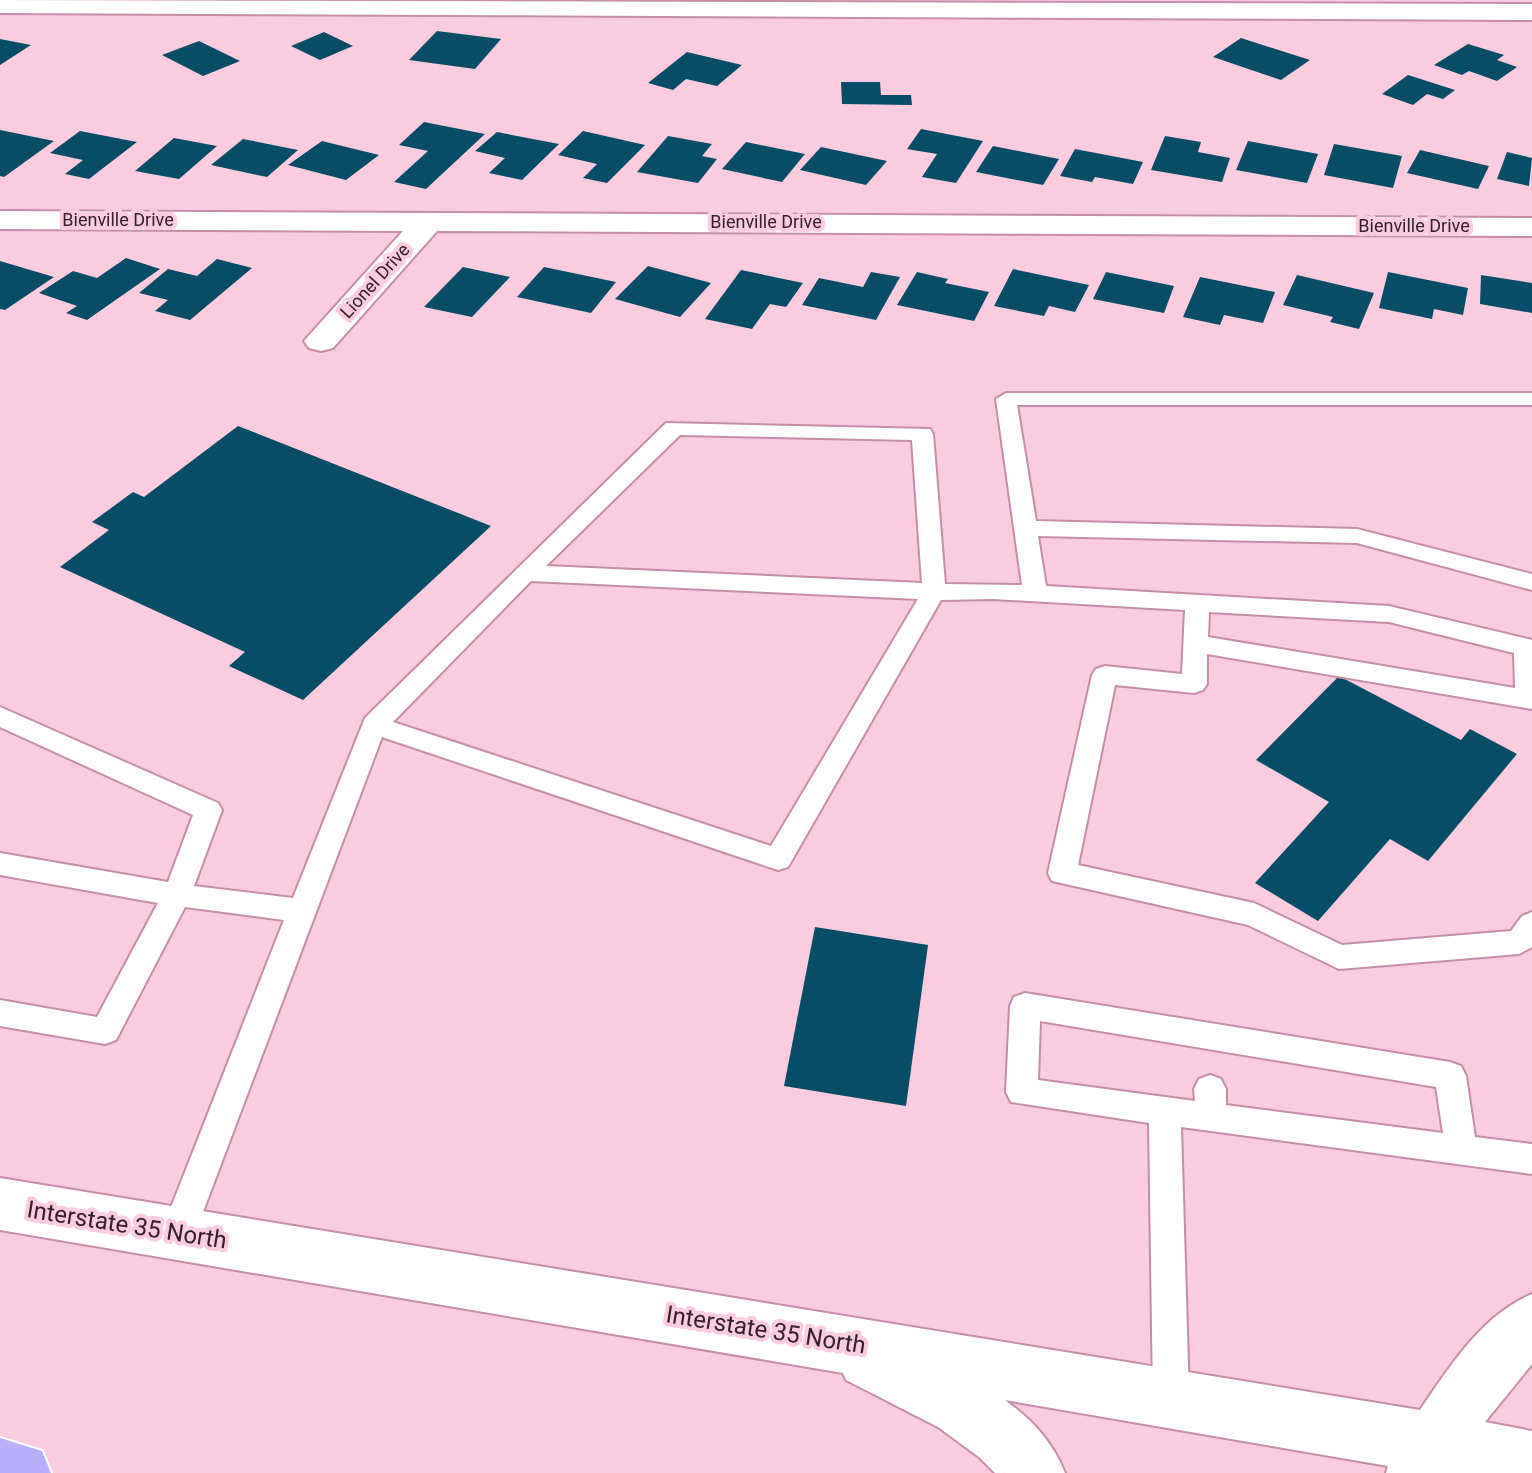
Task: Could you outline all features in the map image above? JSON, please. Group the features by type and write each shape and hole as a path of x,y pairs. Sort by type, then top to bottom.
{"highway":[{"path":"0,1469 20,1473"}],"street":[{"path":"0,5 962,4 1532,12"},
{"name":"Bienville Drive","path":"0,220 1532,227"},
{"name":"Lionel Drive","path":"321,341 430,220"},
{"name":"Interstate 35 North","path":"0,1204 1171,1398 1426,1458 1532,1462"},
{"path":"1426,1458 1501,1350 1532,1323"},
{"path":"832,1341 985,1421 1020,1450 1034,1473"}],"lane":[{"path":"1035,594 1006,399 1532,399"},
{"path":"178,1233 374,725 674,428 922,434 934,592 778,859 374,725"},
{"path":"1025,528 1357,536 1532,582"},
{"path":"525,573 1035,594 1389,614 1529,648 1530,699 1196,644"},
{"path":"1197,603 1194,684 1105,675 1062,873 1254,915 1339,957 1519,942 1532,924"},
{"path":"0,716 208,810 177,895 105,1031 0,1013"},
{"path":"0,864 177,895 303,911"},
{"path":"1461,1148 1450,1076 1397,1072 1209,1044 1080,1021 1025,1006 1022,1092 1081,1086 1145,1099 1210,1102 1408,1133 1461,1148 1532,1159"},
{"path":"1145,1099 1171,1398"}],"building":[{"path":"437,31 501,39 475,69 409,60"},
{"path":"324,32 353,46 320,60 291,46"},
{"path":"1241,38 1310,60 1281,80 1213,57"},
{"path":"0,39 31,45 0,65"},
{"path":"199,41 240,61 203,76 162,55"},
{"path":"1468,44 1504,55 1497,60 1517,67 1497,81 1469,71 1462,75 1434,65"},
{"path":"687,52 742,65 717,86 686,79 673,90 648,83"},
{"path":"1408,75 1455,90 1443,99 1427,94 1413,105 1382,94"},
{"path":"841,82 880,82 881,95 911,95 912,105 842,104"},
{"path":"424,122 485,134 426,189 394,182 428,151 399,145"},
{"path":"921,129 983,141 956,183 922,177 937,154 907,149"},
{"path":"0,130 54,141 4,177 0,176"},
{"path":"80,131 137,142 89,179 65,174 83,160 50,153"},
{"path":"583,131 645,145 607,183 583,178 597,164 558,155"},
{"path":"497,132 559,144 522,180 489,173 505,158 475,151"},
{"path":"668,136 712,144 702,156 717,159 698,183 637,172"},
{"path":"1165,136 1201,142 1198,152 1230,158 1222,182 1151,170"},
{"path":"174,138 217,146 179,179 135,171"},
{"path":"243,139 298,150 267,177 211,165"},
{"path":"322,141 379,155 346,180 288,165"},
{"path":"1248,141 1318,154 1307,183 1236,170"},
{"path":"746,142 805,154 782,182 722,169"},
{"path":"1334,144 1402,156 1393,188 1324,175"},
{"path":"993,146 1059,159 1043,185 976,172"},
{"path":"821,147 887,161 866,185 800,170"},
{"path":"1075,149 1143,162 1133,184 1095,177 1092,182 1060,176"},
{"path":"1420,150 1489,166 1478,189 1407,173"},
{"path":"1507,152 1532,158 1529,186 1497,179"},
{"path":"126,258 160,269 87,320 66,313 77,306 39,293 73,271 97,278"},
{"path":"217,259 252,268 190,320 155,311 168,300 139,293 168,269 197,276"},
{"path":"0,261 54,277 5,310 0,309"},
{"path":"648,266 711,283 680,317 615,299"},
{"path":"463,267 510,277 472,317 424,307"},
{"path":"544,267 616,282 591,313 517,297"},
{"path":"1013,269 1089,285 1075,312 1049,306 1044,316 994,306"},
{"path":"741,270 803,283 786,307 770,304 752,329 705,319"},
{"path":"871,272 900,277 876,320 802,305 819,278 863,287"},
{"path":"917,272 948,279 945,283 989,292 974,321 897,305"},
{"path":"1106,272 1174,286 1164,313 1093,299"},
{"path":"1388,272 1468,288 1463,315 1434,309 1432,319 1379,308"},
{"path":"1297,275 1374,293 1359,329 1330,322 1333,317 1283,305"},
{"path":"1481,275 1532,283 1532,313 1480,304"},
{"path":"1200,277 1275,292 1263,323 1224,315 1220,325 1183,317"},
{"path":"238,426 491,526 303,700 229,666 245,652 60,567 109,530 92,522 133,492 144,497"},
{"path":"1339,676 1461,740 1470,729 1517,754 1428,861 1390,839 1318,921 1255,883 1329,802 1256,760"},
{"path":"815,927 928,945 906,1106 784,1086"}]}
